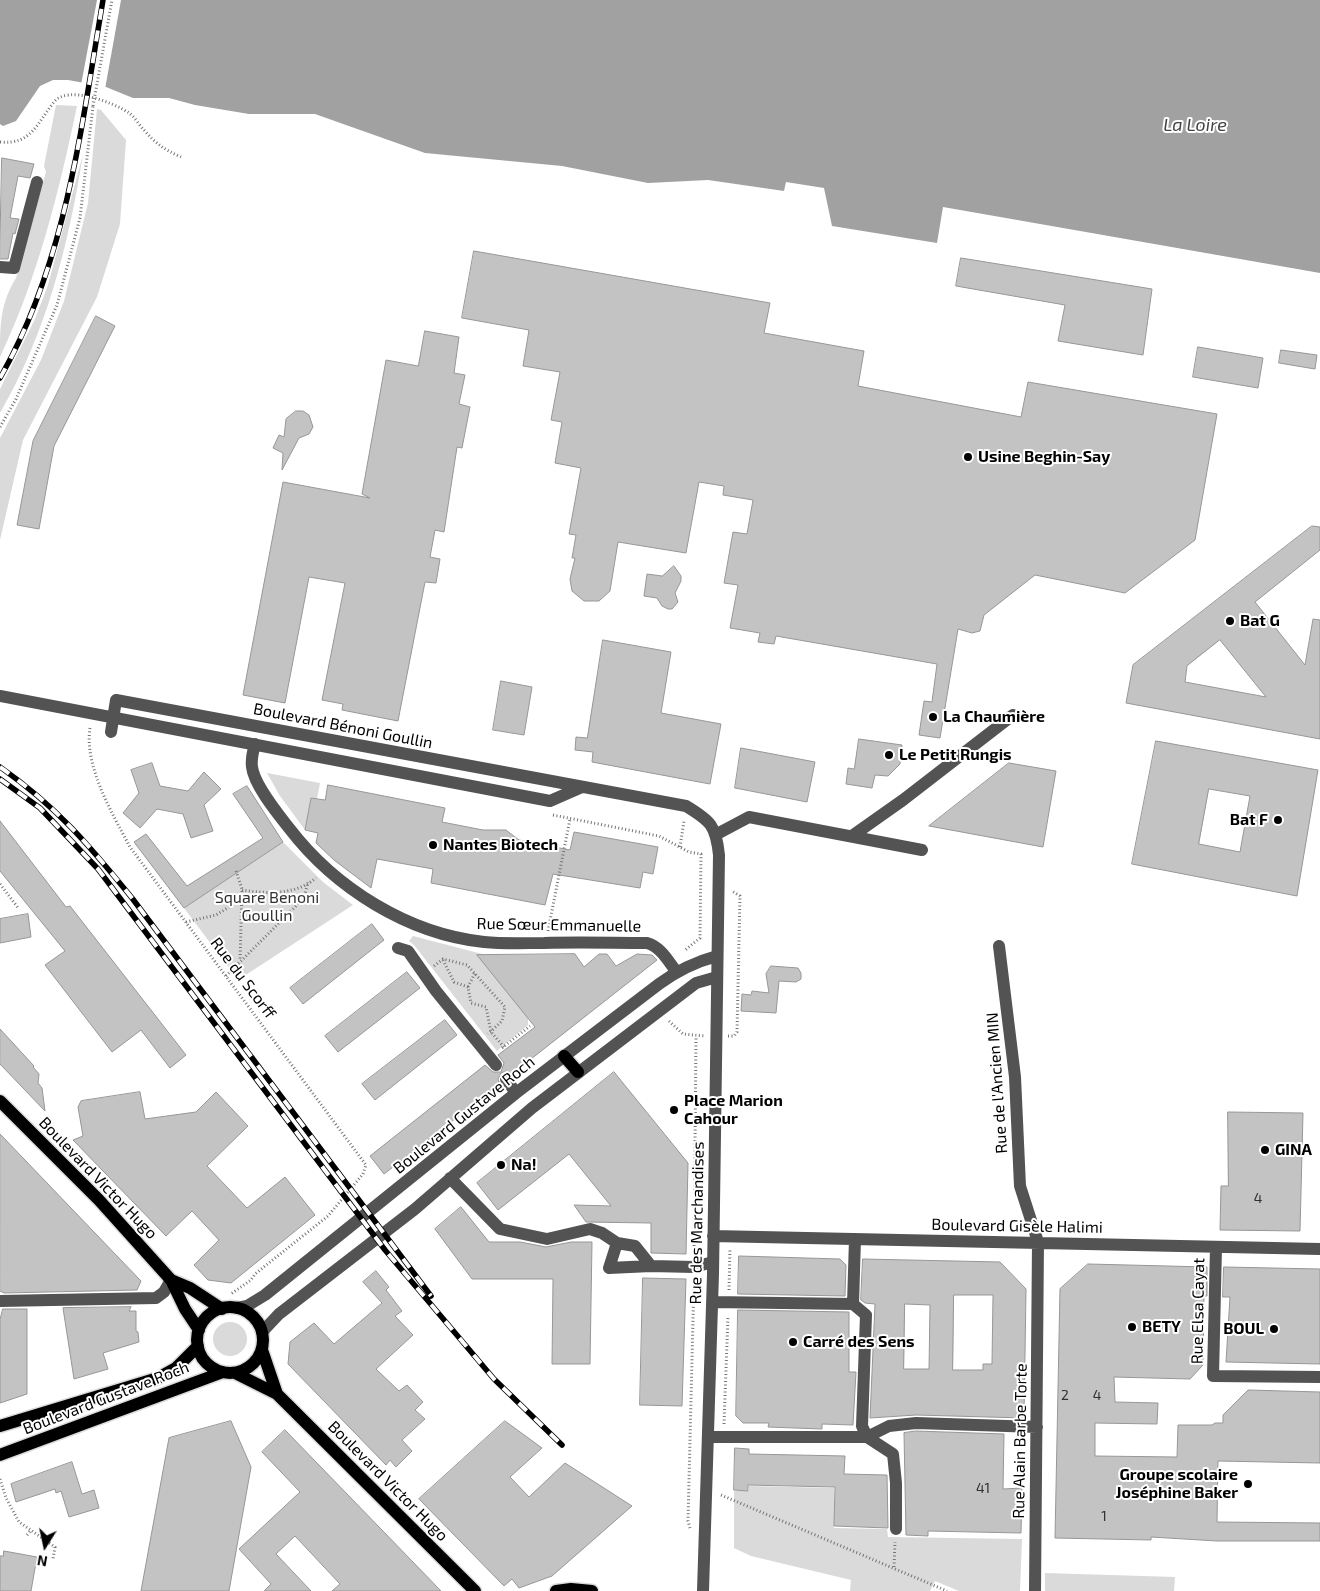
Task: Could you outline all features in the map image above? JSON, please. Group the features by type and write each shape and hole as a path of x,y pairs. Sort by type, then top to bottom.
{"main road":[{"path":"564,1056 578,1072"},
{"name":"Boulevard Victor Hugo","path":"0,1101 99,1200 171,1280 185,1310 199,1330"},
{"name":"Boulevard Victor Hugo","path":"171,1280 222,1309"},
{"path":"237,1308 250,1314 262,1332 262,1350 252,1365 229,1372 216,1370 204,1360 198,1346 199,1330 206,1319 222,1309 237,1308"},
{"name":"Boulevard Gustave Roch","path":"0,1426 158,1378 176,1368 198,1346"},
{"name":"Boulevard Victor Hugo","path":"262,1350 277,1394"},
{"name":"Boulevard Victor Hugo","path":"229,1372 277,1394 475,1591"},
{"name":"Boulevard Gustave Roch","path":"0,1455 229,1372"},
{"path":"556,1591 571,1589 592,1591"}],"street":[{"path":"0,266 14,268 37,182"},
{"path":"0,696 550,801 582,787"},
{"name":"Boulevard Bénoni Goullin","path":"111,732 116,700 686,806 707,818 717,834"},
{"path":"852,836 876,821 1013,715"},
{"name":"Rue Sœur Emmanuelle","path":"254,744 252,768 266,796 300,843 326,868 378,906 429,929 482,942 653,944 663,953 673,967"},
{"path":"717,834 749,817 922,850"},
{"name":"Rue des Marchandises","path":"703,1591 713,1262 717,834"},
{"name":"Rue de l'Ancien MIN","path":"999,946 1015,1077 1020,1186 1038,1242"},
{"path":"398,948 408,952 436,991 479,1038 493,1061"},
{"name":"Boulevard Gustave Roch","path":"237,1308 247,1306 265,1295 673,967 717,956"},
{"path":"262,1332 279,1314 415,1208 578,1072 696,983 717,977"},
{"path":"506,1079 516,1093"},
{"path":"450,1178 500,1229 547,1238 590,1229 602,1232 617,1243 636,1246 650,1266"},
{"name":"Boulevard Gisèle Halimi","path":"713,1236 1320,1249"},
{"path":"853,1304 855,1239"},
{"name":"Rue Alain Barbe Torte","path":"1035,1591 1038,1242"},
{"path":"617,1243 609,1268 650,1266 694,1268 713,1262"},
{"name":"Rue Elsa Cayat","path":"1216,1247 1213,1376 1320,1377"},
{"path":"0,1301 156,1298 164,1292 171,1280"},
{"path":"712,1302 853,1304 866,1315 862,1426 867,1437 893,1454 896,1483 896,1529"},
{"path":"708,1437 867,1437 889,1426 916,1423 1037,1427"}],"path":[{"path":"0,427 24,382 57,305 80,218 93,106 112,0"},
{"path":"0,142 12,144 33,134 57,98 66,93 109,102 118,106 131,114 155,143 181,157"},
{"name":"Rue du Scorff","path":"90,728 88,744 104,796 130,847 359,1155 366,1168 328,1216 303,1239 255,1274 252,1280"},
{"path":"551,815 659,836 689,852 701,854 700,938 673,967"},
{"path":"678,816 685,818 680,847"},
{"path":"545,943 570,819"},
{"path":"242,890 269,894 283,892 314,880 326,868"},
{"path":"236,871 242,890 240,962"},
{"path":"226,977 296,906 305,894 308,882"},
{"path":"0,884 19,909"},
{"path":"186,922 216,915 242,899"},
{"path":"430,969 443,960 467,964 505,1006 502,1021 491,1032 479,1038"},
{"path":"443,960 454,982 468,987"},
{"path":"475,973 468,987 471,1003 486,1007 491,1032 504,1047"},
{"path":"493,1061 504,1047 530,1026"},
{"path":"691,1531 688,1522 694,1268 696,1036"},
{"path":"0,1479 6,1498 19,1522 55,1548 53,1559"},
{"path":"721,1494 946,1591"},
{"path":"894,1567 896,1529"},
{"path":"27,1535 31,1530"}],"green space":[{"path":"56,105 77,106 46,234 26,296 0,357 1,325 4,306 16,278 46,172 44,166"},
{"path":"97,109 101,110 126,140 120,224 97,297 23,440 0,540 0,438 41,360 64,301 88,203"},
{"path":"83,154 71,221 54,288 30,352 0,413 0,389 35,319 48,285"},
{"path":"267,773 320,783 317,799 311,798 305,830 280,796"},
{"name":"Square Benoni Goullin","path":"283,842 323,882 353,905 238,980 184,908"},
{"path":"413,936 486,955 528,1018 528,1025 497,1051 409,941"},
{"path":"230,1322 242,1327 247,1339 242,1351 230,1356 218,1351 213,1339 218,1327"},
{"path":"749,1486 834,1488 834,1528 887,1529 888,1537 1022,1539 1020,1591 959,1591 935,1581 930,1591 850,1591 851,1580 751,1556 734,1548 734,1491 749,1491"},
{"path":"1045,1573 1175,1577 1174,1591 1045,1591"}],"water":[{"name":"La Loire","path":"0,0 1320,0 1320,273 943,207 937,243 832,226 824,188 786,182 784,191 708,180 648,183 562,166 425,153 315,114 249,114 195,105 169,98 133,98 106,87 68,80 53,80 40,86 16,121 3,126 0,124"}],"pier":[{"path":"97,0 121,0 105,89 81,85"}],"building":[{"path":"2,158 34,164 30,178 18,176 10,218 19,219 15,234 13,233 8,259 0,259"},
{"name":"Usine Beghin-Say","path":"474,251 770,303 764,333 864,351 858,386 1021,417 1028,382 1217,414 1195,540 1125,593 1035,575 984,615 980,631 972,633 958,629 940,738 919,735 924,701 932,702 937,664 776,636 774,644 758,642 760,633 730,628 738,585 724,583 733,532 747,534 753,500 723,495 724,486 699,482 686,553 618,542 610,591 599,601 584,601 572,591 570,579 575,558 572,558 576,535 569,534 581,468 555,463 562,422 551,420 560,372 523,366 529,330 462,318"},
{"path":"961,258 1152,289 1143,355 1058,341 1065,305 956,286"},
{"path":"96,316 115,326 54,446 39,529 17,525 33,441"},
{"path":"425,331 459,337 454,373 465,375 459,404 470,407 462,448 457,447 444,532 435,530 430,557 440,559 436,583 425,582 398,721 342,710 343,704 322,700 345,583 309,577 285,703 243,695 283,482 370,498 362,494 386,360 418,366"},
{"path":"1198,347 1263,358 1258,388 1193,377"},
{"path":"1281,350 1317,355 1315,369 1279,363"},
{"path":"296,411 303,411 309,415 313,427 309,434 299,438 282,470 283,453 273,448 279,435 284,437 286,419"},
{"name":"Bat G","path":"1312,526 1320,527 1320,550 1255,602 1305,665 1313,619 1320,620 1320,739 1126,703 1133,665","holes":["1220,640 1266,697 1185,682 1187,666"]},
{"path":"674,566 681,576 681,581 675,593 678,602 672,609 668,609 662,606 657,598 644,596 646,581 647,574 662,576"},
{"path":"603,640 671,652 661,713 721,724 710,784 592,762 593,752 575,750 576,737 587,738"},
{"path":"501,681 532,687 524,735 493,730"},
{"path":"859,739 902,745 900,764 888,776 875,775 872,788 846,784 848,768 854,769"},
{"name":"Bat F","path":"1156,741 1318,770 1297,896 1132,864","holes":["1209,789 1250,796 1240,852 1199,844"]},
{"path":"741,748 815,762 807,802 735,788"},
{"path":"152,763 160,786 188,791 204,772 221,789 204,805 213,831 191,838 183,814 157,809 140,828 123,813 139,793 131,770"},
{"path":"1009,763 1056,771 1043,847 929,826"},
{"name":"Nantes Biotech","path":"328,785 445,808 442,822 483,830 506,830 519,840 570,850 574,832 658,847 653,874 643,872 640,888 553,874 545,905 431,883 433,869 377,859 371,888 334,860 316,843 318,833 305,830 311,798 325,800"},
{"path":"247,786 283,842 184,908 134,842 146,834 187,886 263,838 233,794"},
{"path":"0,821 66,907 70,906 186,1055 170,1068 141,1030 112,1052 45,965 65,951 0,871"},
{"path":"28,914 31,937 0,943 0,919"},
{"path":"372,924 384,940 303,1004 290,988"},
{"path":"575,954 584,967 599,954 607,954 616,966 637,954 652,955 657,960 512,1074 506,1071 501,1073 498,1079 500,1084 384,1174 370,1156 485,1065 493,1072 501,1072 504,1063 498,1055 535,1027 477,955"},
{"path":"771,966 798,968 801,973 801,979 796,982 779,981 776,1013 741,1011 742,994 751,995 752,991 769,993 766,974"},
{"path":"407,972 420,988 338,1052 325,1036"},
{"path":"445,1020 457,1035 375,1100 362,1084"},
{"path":"0,1029 39,1074 38,1083 42,1088 45,1111 0,1064"},
{"path":"614,1072 688,1163 686,1254 651,1253 651,1223 586,1222 574,1205 611,1206 569,1154 498,1210 477,1183"},
{"path":"140,1092 145,1119 196,1112 216,1092 248,1126 207,1166 247,1208 285,1177 315,1215 231,1283 208,1280 194,1265 219,1240 192,1211 166,1236 73,1140 83,1136 78,1107 81,1101"},
{"name":"GINA","path":"1228,1112 1303,1113 1300,1231 1220,1230 1221,1186 1228,1186"},
{"path":"0,1134 141,1281 137,1290 4,1293 0,1291"},
{"path":"461,1207 489,1242 520,1242 546,1247 571,1242 592,1242 590,1364 552,1364 553,1279 472,1279 435,1229"},
{"path":"739,1256 840,1259 846,1265 845,1296 738,1294"},
{"path":"863,1259 1000,1262 1026,1289 1024,1418 916,1415 870,1418 875,1304 865,1303 861,1300","holes":["954,1295 993,1295 992,1364 983,1364 983,1370 953,1370","905,1304 930,1305 929,1369 904,1369"]},
{"path":"1088,1264 1207,1267 1207,1296 1204,1296 1203,1365 1190,1379 1114,1377 1115,1402 1158,1403 1157,1424 1095,1423 1095,1456 1177,1457 1178,1425 1212,1425 1223,1423 1223,1415 1248,1390 1320,1392 1320,1463 1218,1461 1217,1522 1320,1523 1320,1541 1217,1541 1151,1537 1151,1540 1055,1538 1060,1289"},
{"name":"BOUL","path":"1224,1267 1320,1269 1320,1364 1226,1362 1230,1297 1223,1297"},
{"path":"376,1271 389,1287 386,1290 402,1311 395,1316 413,1335 376,1369 399,1391 407,1385 423,1402 415,1410 425,1419 402,1440 412,1451 396,1467 390,1460 386,1465 288,1364 290,1342 314,1323 334,1344 382,1303 363,1282"},
{"path":"643,1278 686,1279 682,1406 640,1405"},
{"path":"131,1307 129,1311 136,1311 136,1331 138,1332 139,1342 103,1353 108,1369 74,1379 63,1308"},
{"path":"3,1309 27,1309 27,1394 0,1403 0,1320"},
{"name":"Carré des Sens","path":"738,1310 849,1312 849,1372 856,1372 853,1425 822,1424 822,1429 768,1427 769,1423 743,1423 736,1416"},
{"path":"231,1421 251,1467 229,1591 141,1591 169,1438"},
{"path":"505,1421 542,1448 510,1477 529,1497 565,1463 632,1506 552,1576 519,1588 512,1579 504,1586 419,1499"},
{"path":"285,1430 441,1591 332,1591 340,1584 295,1536 276,1554 311,1591 264,1591 271,1584 239,1549 300,1492 262,1452"},
{"path":"916,1431 1004,1434 1003,1489 1022,1488 1021,1533 928,1531 928,1536 906,1535 904,1433"},
{"path":"735,1448 749,1449 749,1454 845,1456 844,1474 887,1475 888,1528 834,1526 835,1487 748,1485 748,1491 734,1490"},
{"path":"72,1462 82,1494 94,1490 99,1508 69,1517 61,1491 56,1493 55,1489 16,1502 11,1484"},
{"path":"4,1551 37,1557 31,1591 0,1591 0,1556 3,1556"}],"railway":[{"path":"0,378 22,334 41,289 56,242 78,146 103,0"},
{"path":"0,767 55,812 101,861 132,898 431,1296"},
{"path":"0,779 40,808 98,869 385,1250 494,1379 562,1445"}],"place":[{"name":"Usine Beghin-Say","path":"968,457"},
{"name":"Bat G","path":"1230,621"},
{"name":"La Chaumière","path":"933,717"},
{"name":"Le Petit Rungis","path":"889,755"},
{"name":"Bat F","path":"1278,820"},
{"name":"Nantes Biotech","path":"433,845"},
{"name":"Place Marion Cahour","path":"674,1110"},
{"name":"GINA","path":"1265,1150"},
{"name":"Na!","path":"501,1165"},
{"name":"BETY","path":"1132,1327"},
{"name":"BOUL","path":"1274,1329"},
{"name":"Carré des Sens","path":"793,1342"},
{"name":"Groupe scolaire Joséphine Baker","path":"1248,1484"}]}
